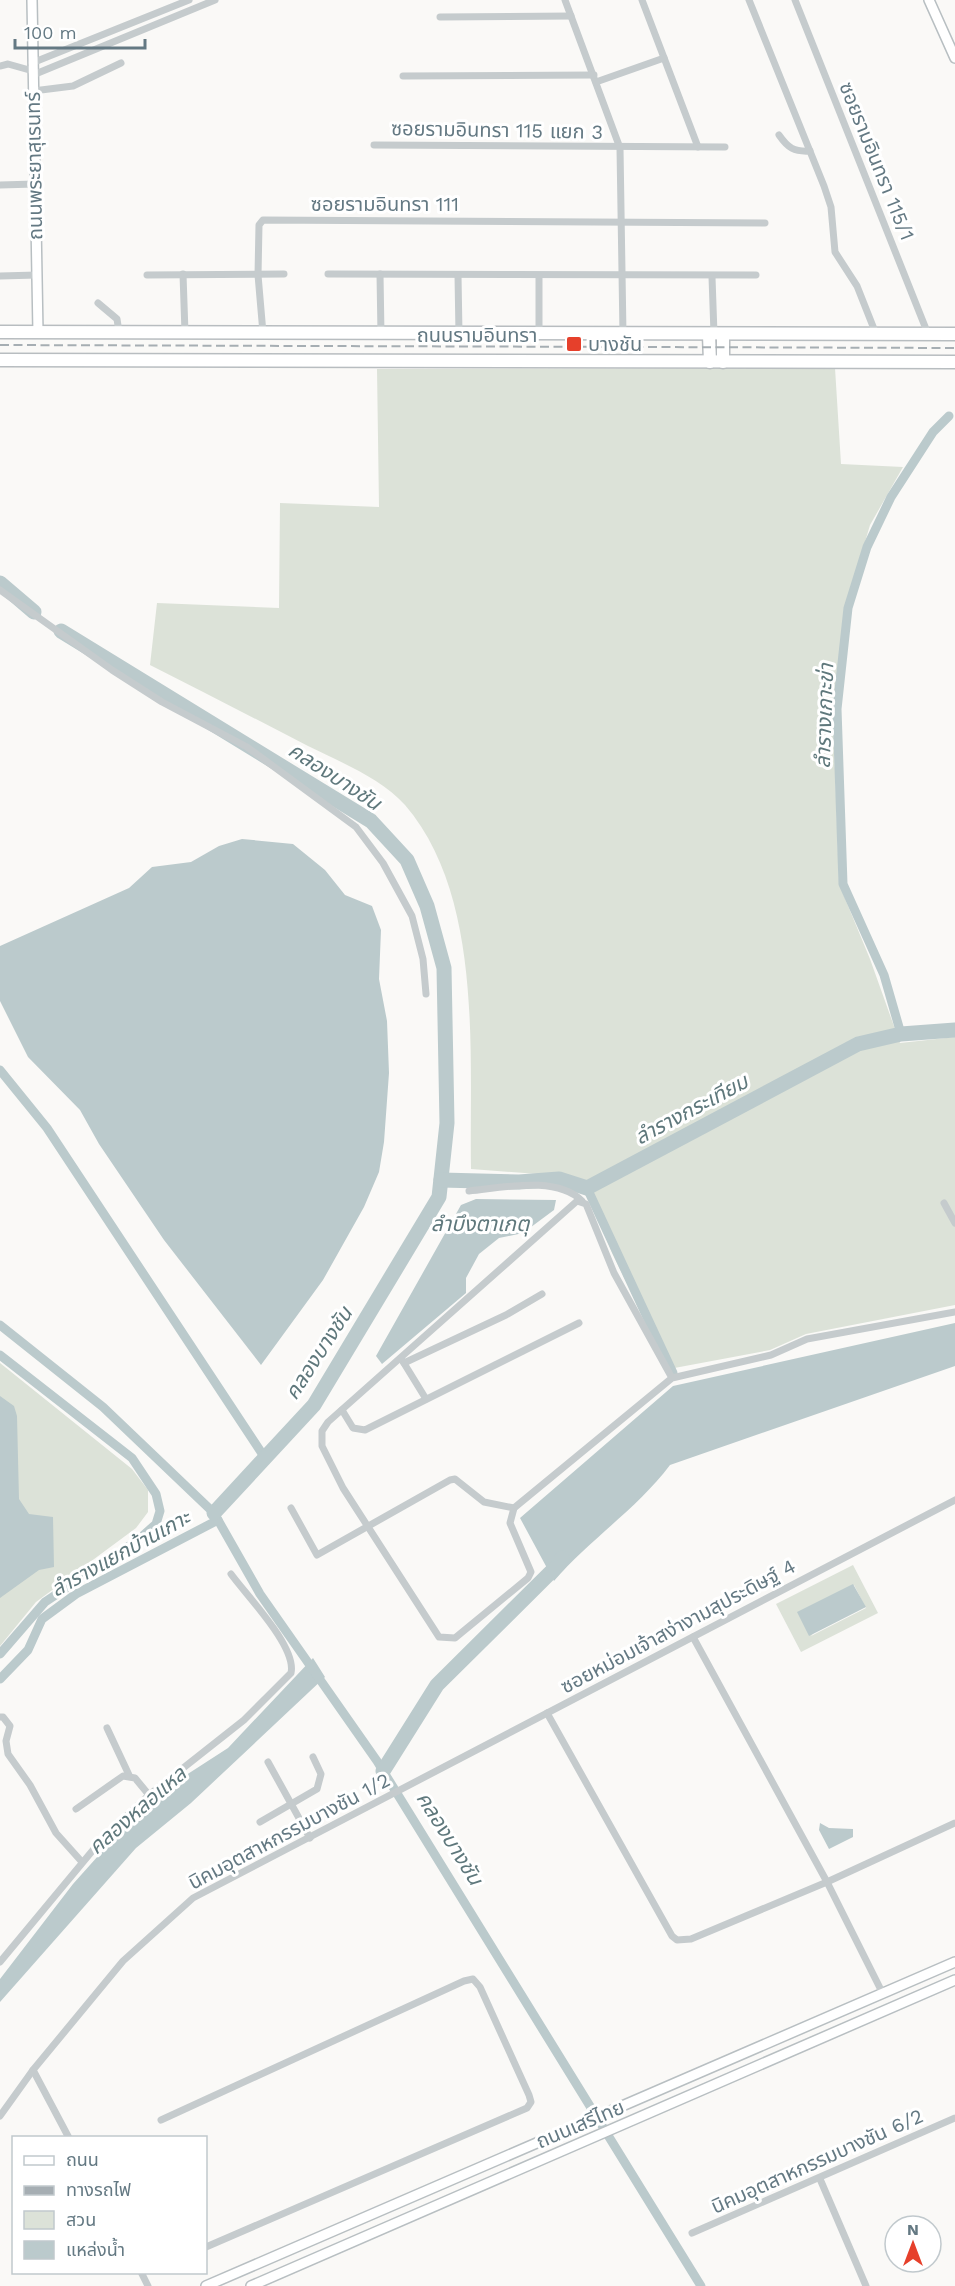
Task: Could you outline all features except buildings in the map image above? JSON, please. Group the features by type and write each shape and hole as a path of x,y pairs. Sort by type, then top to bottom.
{"highway":[{"name":"ถนนรามอินทรา","path":"0,332 381,335 955,334"},
{"path":"715,335 723,362"},
{"path":"710,362 715,335"},
{"name":"ถนนรามอินทรา","path":"0,360 954,365"}],"main road":[{"name":"ถนนพระยาสุเรนทร์","path":"32,0 38,333"},
{"path":"929,0 955,58"},
{"name":"ถนนเสรีไทย","path":"206,2286 955,1962"},
{"name":"ถนนเสรีไทย","path":"251,2286 955,1980"},
{"path":"883,1994 890,2008"}],"street":[{"path":"32,70 189,0"},
{"path":"0,66 8,64 32,70 215,0"},
{"path":"565,0 620,148 623,334"},
{"path":"642,0 698,147"},
{"path":"749,0 831,207 835,252 857,286 876,335"},
{"name":"ซอยรามอินทรา 115/1","path":"795,0 928,334"},
{"path":"440,17 571,16"},
{"path":"403,76 595,79 664,58"},
{"path":"33,91 73,86 121,63"},
{"path":"779,135 793,150 810,151"},
{"name":"ซอยรามอินทรา 115 แยก 3","path":"374,145 725,147"},
{"path":"0,185 35,184"},
{"name":"ซอยรามอินทรา 111","path":"263,333 258,275 259,225 263,220 622,222"},
{"path":"622,222 765,223"},
{"path":"183,274 185,333"},
{"path":"147,275 284,274"},
{"path":"328,274 756,276"},
{"path":"380,274 381,335"},
{"path":"0,276 37,275"},
{"path":"458,275 459,334"},
{"path":"538,276 539,335"},
{"path":"712,277 715,335"},
{"path":"98,303 117,319 119,332"},
{"path":"0,590 120,676 247,747 356,827 383,863 412,916 423,959 426,994"},
{"path":"469,1191 533,1186 552,1188 570,1192 586,1204 614,1273 672,1378"},
{"path":"582,1201 577,1201 558,1217 321,1431 322,1446 343,1488 439,1637 455,1638 528,1578 531,1572 510,1523 514,1508 672,1378 771,1354 807,1339 955,1312"},
{"path":"944,1203 955,1223"},
{"path":"402,1360 506,1315 542,1294"},
{"path":"342,1410 353,1428 365,1430 579,1323"},
{"path":"402,1360 426,1399"},
{"path":"291,1508 317,1555 366,1525 455,1479 484,1502 514,1508"},
{"name":"ซอยหม่อมเจ้าสง่างามสุประดิษฐ์ 4","path":"417,1782 955,1500"},
{"path":"0,1962 103,1838 149,1795 244,1720 291,1673 293,1665 288,1653 256,1604 231,1574"},
{"path":"693,1637 826,1882 883,1994"},
{"path":"548,1713 672,1936 677,1940 692,1939 826,1882 955,1823"},
{"path":"0,1717 3,1717 10,1726 6,1746 13,1762 30,1785 56,1833 82,1862"},
{"path":"107,1728 129,1775 149,1795"},
{"path":"261,1822 317,1789 321,1774 313,1757"},
{"path":"268,1762 310,1838"},
{"path":"76,1809 123,1776 129,1775"},
{"name":"นิคมอุตสาหกรรมบางชัน 1/2","path":"0,2116 33,2070 123,1961 193,1898 417,1782"},
{"path":"161,2120 464,1981 473,1979 480,1987 529,2095 531,2102 526,2109 207,2247"},
{"path":"33,2070 68,2136"},
{"path":"953,2119 955,2128"},
{"name":"นิคมอุตสาหกรรมบางชัน 6/2","path":"692,2233 953,2119"},
{"path":"820,2179 866,2286"}],"green space":[{"path":"835,368 841,464 903,467 870,525 844,613 833,710 839,884 870,959 900,1043 955,1037 955,1305 806,1334 770,1350 669,1369 612,1253 588,1192 564,1176 471,1169 470,1028 467,979 460,931 448,885 430,842 405,805 372,779 150,665 157,603 279,608 280,503 379,507 377,369"},
{"path":"0,1363 132,1469 148,1490 148,1512 136,1528 36,1602 0,1646"},
{"path":"853,1565 878,1613 801,1652 776,1604","holes":["854,1585 866,1608 811,1636"]}],"water":[{"path":"242,839 293,844 325,870 345,895 372,906 381,930 379,979 387,1021 389,1073 384,1142 379,1172 364,1207 323,1280 261,1365 164,1240 99,1144 80,1110 28,1057 0,1001 0,946 129,888 152,867 191,862 219,846"},
{"name":"ลำบึงตาเกตุ","path":"476,1199 556,1200 554,1210 523,1233 499,1238 479,1254 466,1278 466,1293 382,1364 376,1356 461,1205"},
{"path":"955,1323 955,1366 670,1465 643,1496 554,1581 520,1518 673,1386"},
{"path":"0,1396 14,1406 17,1416 19,1499 29,1514 53,1517 54,1567 39,1570 0,1598"},
{"path":"853,1584 866,1607 809,1636 797,1612"},
{"path":"313,1658 325,1677 191,1803 136,1848 0,2002 0,1979 73,1884 132,1818 180,1779 228,1748"},
{"path":"820,1823 829,1828 853,1829 853,1837 829,1849 819,1830"}],"waterway":[{"name":"ลำรางเกาะข่า","path":"901,1034 884,975 843,884 837,709 848,608 867,547 891,497 933,432 949,416"},
{"name":"คลองบางชัน","path":"0,583 34,612"},
{"name":"คลองบางชัน","path":"61,631 371,821 407,860 427,906 444,968 447,1123 439,1197 314,1405 214,1513"},
{"name":"ลำรางกระเทียม","path":"441,1180 519,1182 559,1179 587,1188 858,1044 901,1034 955,1030"},
{"path":"0,1070 47,1128 265,1458"},
{"path":"587,1188 673,1373"},
{"name":"คลองบางชัน","path":"0,1325 103,1407 214,1513 260,1594 377,1761 701,2286"},
{"path":"0,1355 132,1458 156,1494 160,1511 156,1524 138,1540 45,1602 0,1654"},
{"name":"ลำรางแยกบ้านเกาะ","path":"0,1679 28,1650 42,1619 76,1594 218,1520"},
{"path":"383,1771 437,1685 558,1565 562,1558"}],"railway":[{"path":"0,345 955,348"}],"place":[{"name":"บางชัน","path":"574,344"}],"water label":[{"name":"คลองหลอแหล","path":"137,1810"}]}
